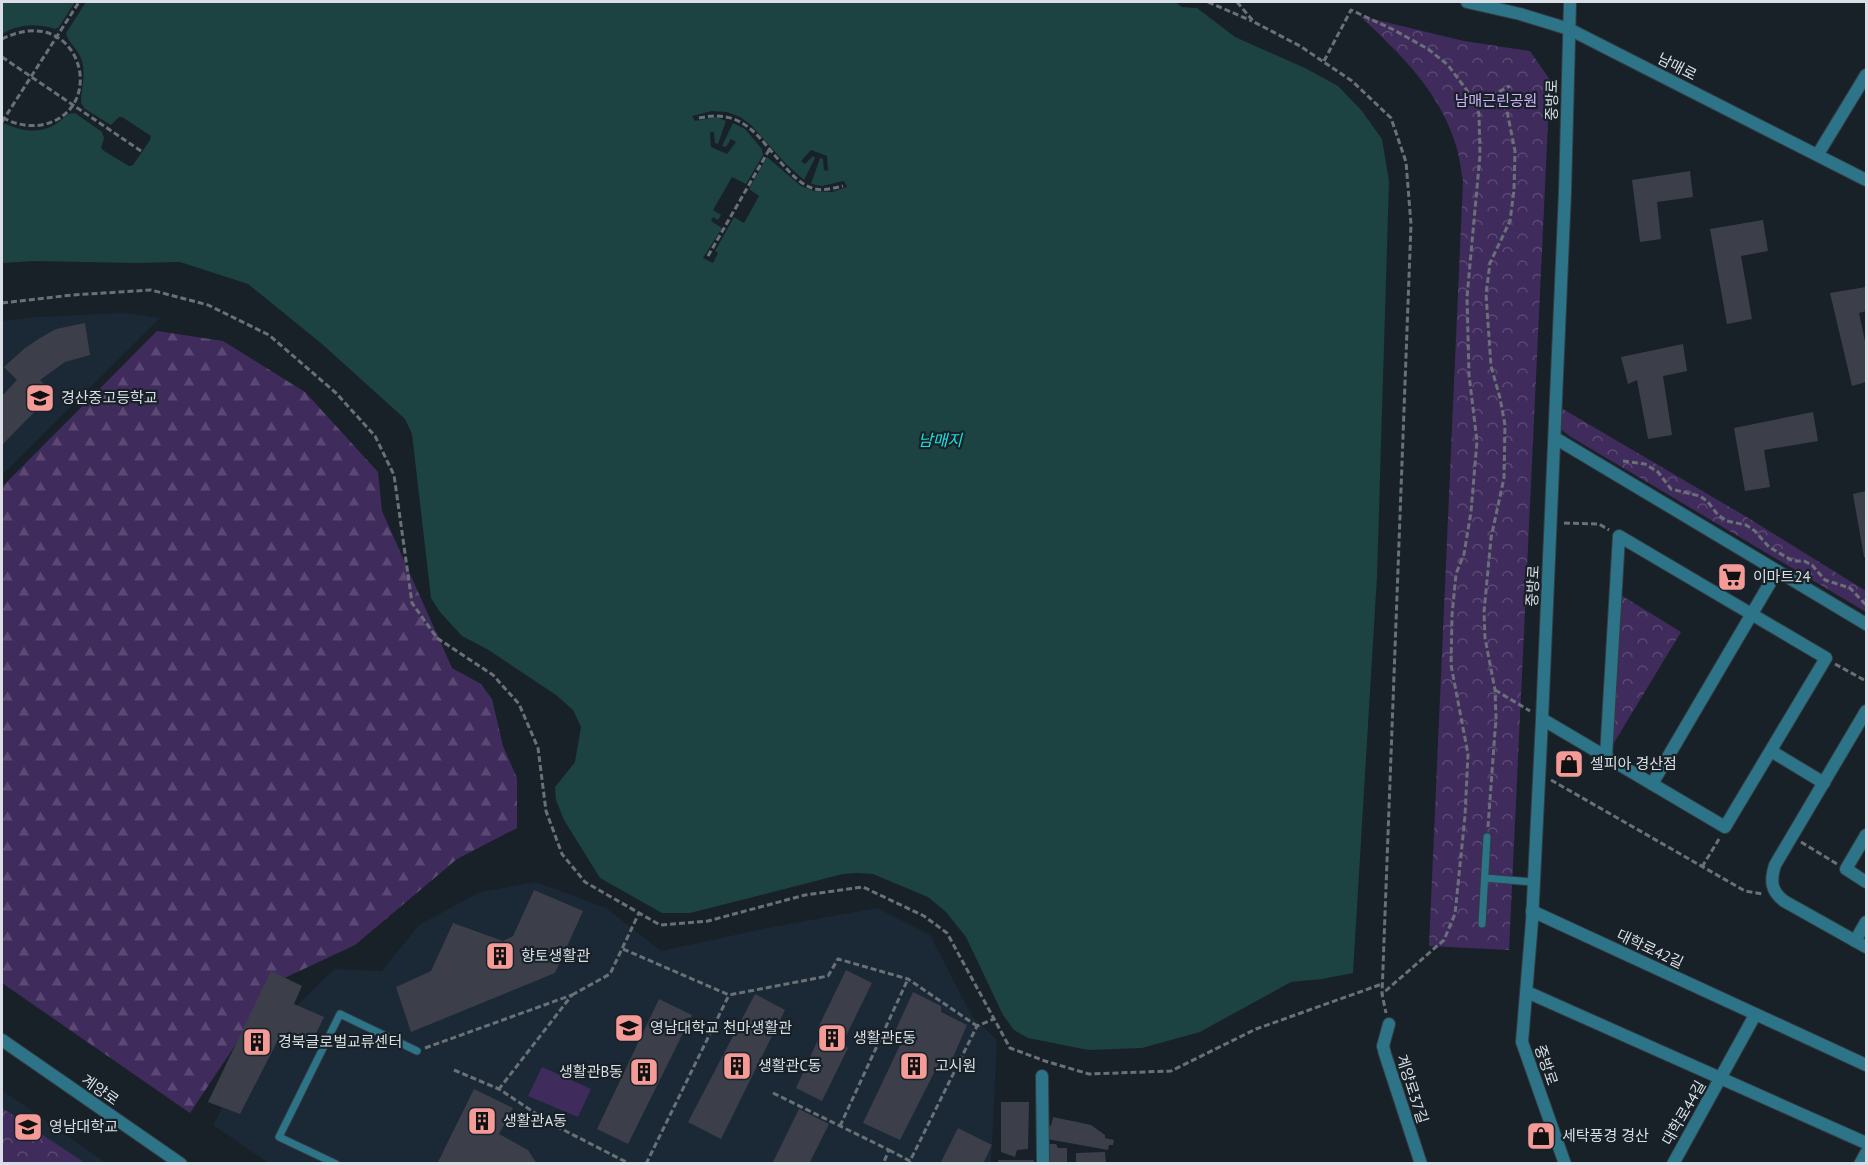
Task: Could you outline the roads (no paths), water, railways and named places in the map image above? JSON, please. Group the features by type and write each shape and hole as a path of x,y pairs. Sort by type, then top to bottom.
{"street":[{"name":"남매로","path":"1467,2 1520,14 1569,29 1866,180"},
{"name":"중방로","path":"1565,1164 1522,1042 1532,911 1555,438 1570,2"},
{"path":"1818,154 1866,75"},
{"path":"1555,438 1866,624"},
{"path":"1542,719 1725,827 1826,658 1619,536 1606,756"},
{"path":"1652,784 1777,571"},
{"path":"1866,711 1775,865 1771,884 1776,896 1861,944 1866,922"},
{"path":"1771,751 1824,783"},
{"path":"1866,835 1846,869 1866,882"},
{"name":"대학로42길","path":"1532,911 1866,1065"},
{"path":"1527,992 1866,1143"},
{"path":"1722,1078 1755,1015"},
{"name":"계양로37길","path":"1389,1024 1383,1046 1421,1164"},
{"name":"계양로","path":"2,1040 181,1164"},
{"path":"1042,1076 1043,1164"},
{"name":"대학로44길","path":"1673,1164 1722,1078"},
{"path":"1860,1164 1866,1153"}],"lane":[{"path":"1482,924 1487,837"},
{"path":"1485,878 1533,882"},
{"path":"336,1164 279,1137 340,1014 417,1051"}],"water":[{"path":"2,2 75,2 59,27 55,29 28,26 15,28 2,34"},
{"name":"남매지","path":"86,2 1175,2 1182,7 1197,8 1235,37 1305,68 1338,86 1362,111 1382,139 1389,181 1377,576 1353,973 1291,982 1200,1032 1142,1048 1088,1050 1028,1038 1014,1030 1003,1015 966,937 946,912 928,897 873,874 843,874 690,913 662,913 600,878 564,820 556,800 555,787 575,762 581,727 573,710 556,695 487,649 462,636 440,612 431,598 412,434 405,419 322,344 248,284 180,262 35,261 2,263 2,122 34,131 48,128 69,114 75,113 102,132 104,138 101,148 104,151 129,166 133,165 150,140 151,136 122,117 111,125 85,109 81,103 82,60 66,33"}],"place":[{"name":"경산중고등학교","path":"40,398"},
{"name":"이마트24","path":"1732,577"},
{"name":"셀피아 경산점","path":"1569,764"},
{"name":"향토생활관","path":"500,956"},
{"name":"영남대학교 천마생활관","path":"629,1028"},
{"name":"생활관E동","path":"832,1038"},
{"name":"경북글로벌교류센터","path":"257,1042"},
{"name":"생활관C동","path":"737,1066"},
{"name":"고시원","path":"914,1066"},
{"name":"생활관B동","path":"644,1072"},
{"name":"생활관A동","path":"482,1121"},
{"name":"영남대학교","path":"28,1127"},
{"name":"세탁풍경 경산","path":"1541,1136"}],"park label":[{"name":"남매근린공원","path":"1496,101"}]}
